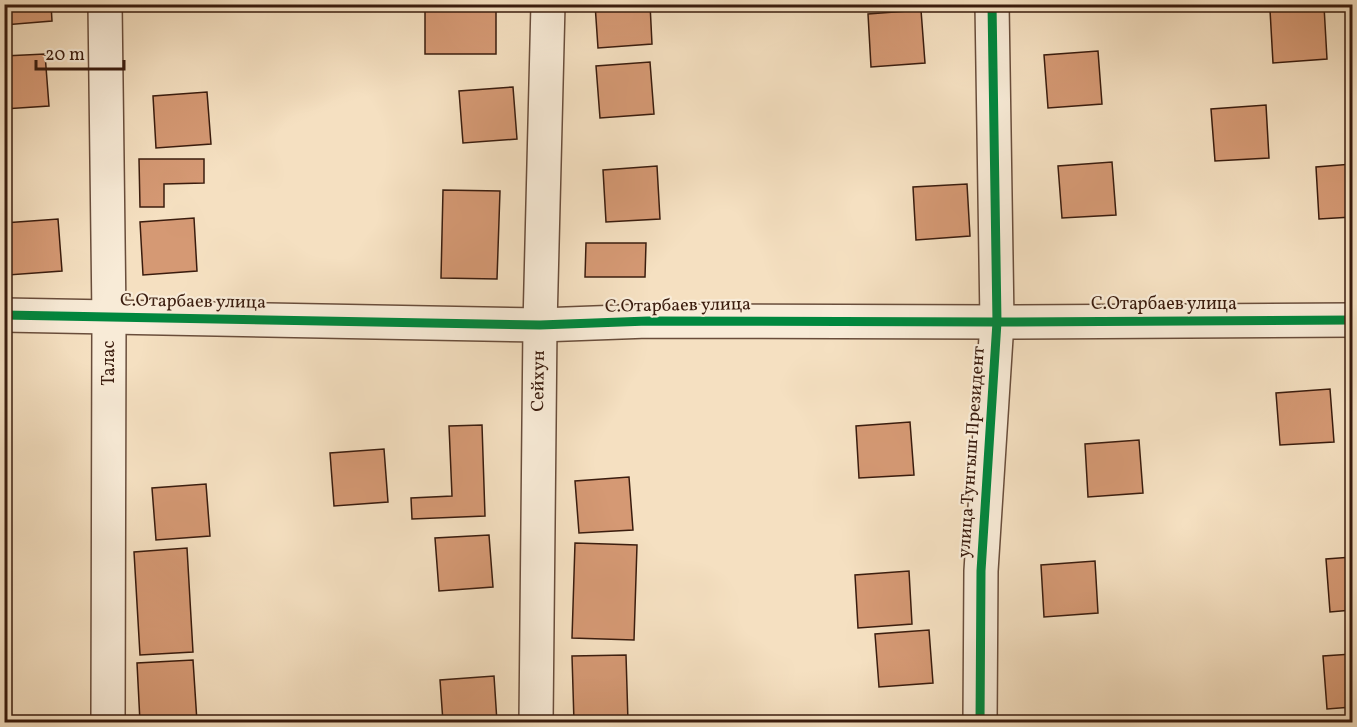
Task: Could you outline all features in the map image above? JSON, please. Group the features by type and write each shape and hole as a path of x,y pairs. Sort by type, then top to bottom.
{"street":[{"name":"Талас","path":"105,4 109,316 108,723"},
{"name":"Сейхун","path":"536,723 540,326 548,4"},
{"name":"улица Тунгыш Президент","path":"980,723 981,571 997,322 992,4"},
{"name":"С.Отарбаев улица","path":"4,315 540,326 648,321 1353,320"}],"building":[{"path":"4,4 51,4 52,21 4,25"},
{"path":"425,4 496,4 496,54 425,54"},
{"path":"595,4 650,4 652,44 598,48"},
{"path":"1324,6 1327,59 1273,63 1270,10"},
{"path":"921,10 925,63 871,67 868,14"},
{"path":"1098,51 1102,104 1048,108 1044,55"},
{"path":"45,54 49,106 4,109 4,56"},
{"path":"650,62 654,114 600,118 596,66"},
{"path":"513,87 517,139 463,143 459,91"},
{"path":"207,92 211,144 156,148 153,96"},
{"path":"1266,105 1269,158 1215,161 1211,109"},
{"path":"139,159 204,159 204,183 164,184 164,207 140,207"},
{"path":"1112,162 1116,215 1062,218 1058,166"},
{"path":"1352,164 1352,217 1319,219 1316,167"},
{"path":"657,166 660,219 606,222 603,170"},
{"path":"967,184 970,236 916,240 913,187"},
{"path":"443,190 500,191 497,279 441,278"},
{"path":"194,218 197,271 143,275 140,222"},
{"path":"58,219 62,271 8,275 4,223"},
{"path":"586,243 646,243 645,277 585,277"},
{"path":"1330,389 1334,442 1280,445 1276,393"},
{"path":"910,422 914,475 859,478 856,426"},
{"path":"482,425 485,516 412,519 411,498 452,496 449,426"},
{"path":"1139,440 1143,493 1088,497 1085,444"},
{"path":"384,449 388,502 334,506 330,453"},
{"path":"629,477 633,530 579,533 575,481"},
{"path":"206,484 210,536 156,540 152,488"},
{"path":"489,535 493,587 439,591 435,538"},
{"path":"575,543 637,545 634,640 572,638"},
{"path":"187,548 193,652 140,655 134,552"},
{"path":"1352,557 1352,610 1330,612 1326,559"},
{"path":"1095,561 1098,613 1044,617 1041,565"},
{"path":"909,571 912,624 858,628 855,575"},
{"path":"929,630 933,683 879,687 875,634"},
{"path":"1352,654 1352,707 1327,709 1323,656"},
{"path":"626,655 628,722 574,722 572,656"},
{"path":"193,660 197,722 140,722 137,663"},
{"path":"494,676 497,722 443,722 440,680"}],"cycle path":[{"path":"980,722 981,571 997,322 992,4"},
{"path":"4,315 540,325 648,321 1352,320"}]}
